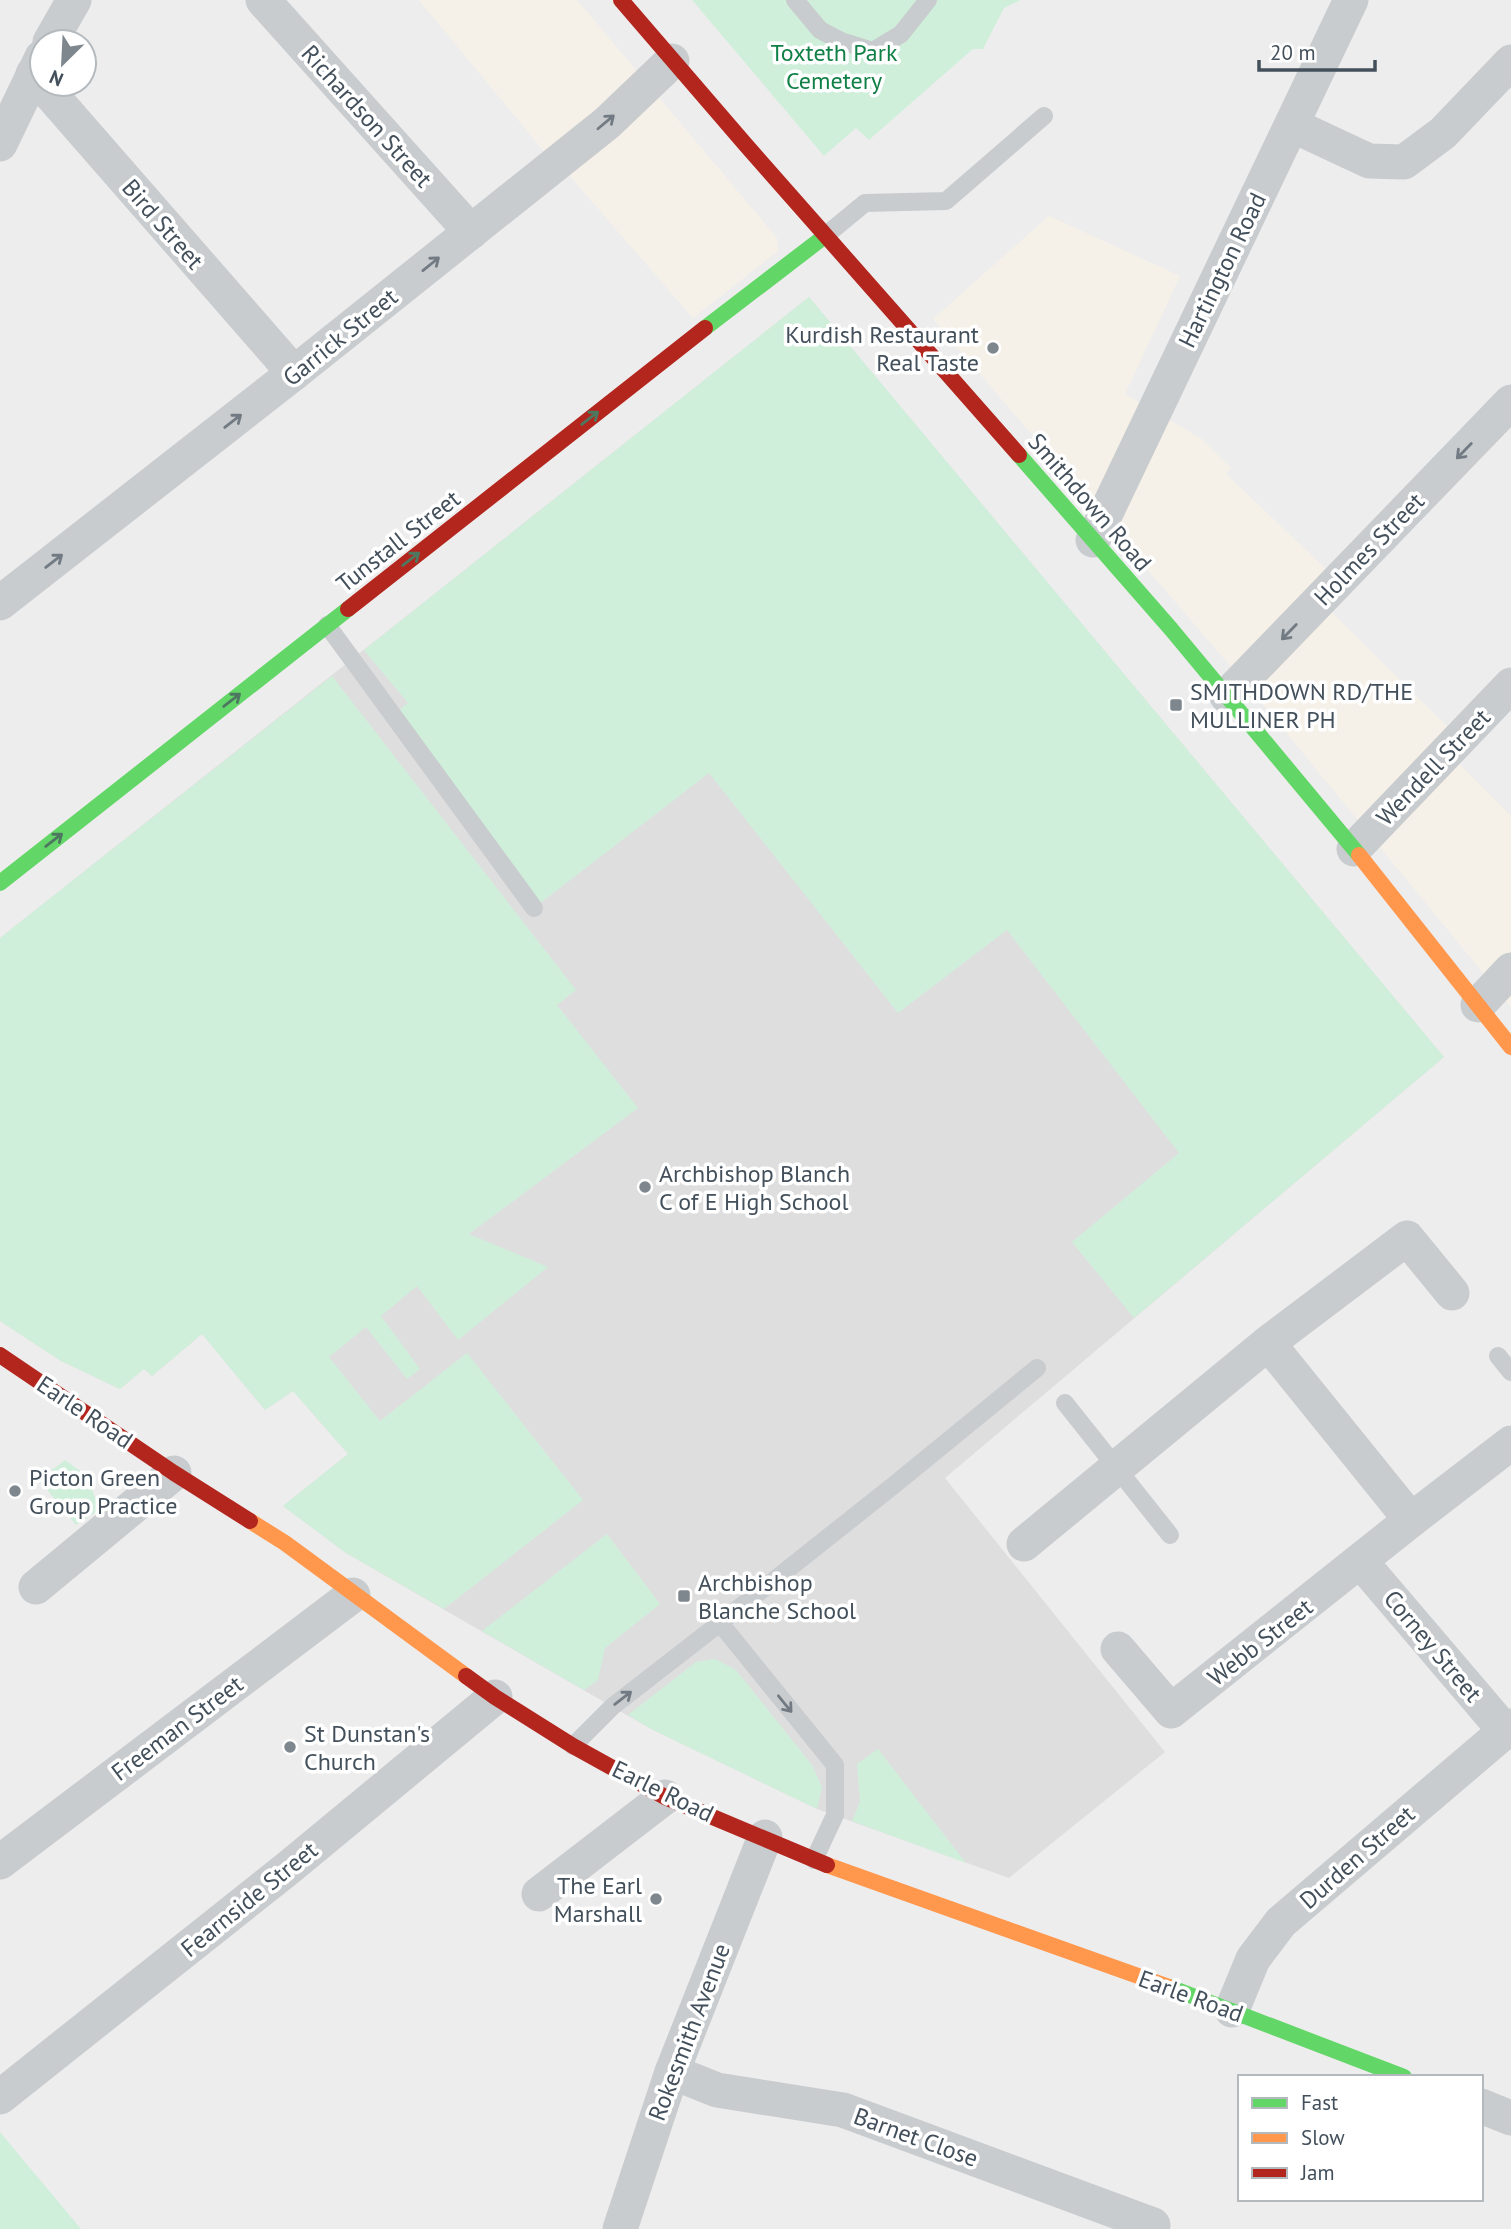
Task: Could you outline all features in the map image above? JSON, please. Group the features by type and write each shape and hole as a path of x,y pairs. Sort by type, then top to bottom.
{"main road":[{"name":"Smithdown Road","path":"621,0 1227,696 1354,849 1511,1047"},
{"name":"Tunstall Street","path":"0,883 825,236"},
{"name":"Earle Road","path":"1,1359 75,1404 174,1473 285,1543 495,1696 573,1745 665,1797 765,1837 814,1860 1231,2010 1399,2075"}],"street":[{"path":"58,28 74,0"},
{"name":"Richardson Street","path":"263,0 471,232"},
{"name":"Hartington Road","path":"1093,540 1351,0"},
{"name":"Garrick Street","path":"0,603 471,232 607,122 672,61"},
{"path":"1292,125 1369,161 1404,162 1443,133 1511,62"},
{"path":"0,144 28,84"},
{"name":"Bird Street","path":"65,98 294,373"},
{"name":"Holmes Street","path":"1227,696 1511,402"},
{"name":"Wendell Street","path":"1354,849 1511,685"},
{"path":"1478,1005 1511,970"},
{"path":"1024,1544 1268,1343 1407,1238 1452,1293"},
{"path":"1268,1343 1411,1520"},
{"name":"Webb Street","path":"1118,1649 1171,1711 1511,1443"},
{"path":"36,1587 174,1473"},
{"name":"Corney Street","path":"1361,1562 1508,1728"},
{"name":"Freeman Street","path":"0,1862 353,1595"},
{"name":"Fearnside Street","path":"0,2097 287,1870 495,1696"},
{"name":"Durden Street","path":"1231,2010 1253,1959 1281,1922 1508,1728"},
{"path":"539,1894 665,1797"},
{"name":"Rokesmith Avenue","path":"620,2229 672,2072 765,1837"},
{"name":"Barnet Close","path":"672,2072 717,2090 843,2110 1153,2225"},
{"path":"1483,2107 1511,2118"}],"lane":[{"path":"795,0 820,30 841,41 873,51 901,34 928,0"},
{"path":"825,236 865,203 946,201 1044,116"},
{"path":"327,625 534,908"},
{"path":"1498,1356 1511,1372"},
{"path":"573,1745 613,1706 894,1485 1037,1368"},
{"path":"1065,1403 1170,1535"},
{"path":"720,1623 835,1765 835,1815 814,1860"}],"shaded area":[{"path":"419,0 577,0 777,238 778,251 693,318 569,175 547,155"},
{"path":"1049,216 1180,276 1125,394 1202,439 1231,468 1226,474 1325,568 1331,612 1449,728 1460,765 1511,816 1511,1007 1262,703 933,319"},
{"name":"Archbishop Blanch C of E High School","path":"809,297 1444,1057 945,1478 1165,1752 1009,1878 817,1809 651,1729 346,1553 283,1506 348,1454 293,1391 265,1410 202,1334 152,1376 144,1369 120,1389 61,1361 0,1321 0,938"}],"green space":[{"name":"Toxteth Park Cemetery","path":"692,0 1021,0 1004,8 983,49 973,49 869,140 856,128 824,156"},
{"path":"809,297 1444,1057 1134,1318 1072,1242 1179,1153 1007,930 898,1013 709,773 534,908 393,715 408,703 364,650"},
{"path":"332,676 576,990 557,1005 638,1108 469,1234 548,1267 458,1340 417,1286 381,1316 420,1369 407,1379 366,1327 329,1357 380,1421 467,1353 583,1500 444,1609 346,1553 283,1506 348,1454 293,1391 265,1410 202,1334 152,1376 144,1369 120,1389 61,1361 0,1321 0,938"},
{"path":"65,1460 88,1477 99,1510 76,1525 39,1480"},
{"path":"607,1534 660,1604 605,1648 598,1680 584,1690 482,1631"},
{"path":"715,1659 736,1670 812,1765 822,1787 817,1809 651,1729 628,1715 696,1662"},
{"path":"878,1749 966,1863 852,1821 860,1802 857,1764"},
{"path":"0,2132 81,2229 0,2229"}],"traffic: fast":[{"path":"705,328 825,236"},
{"path":"1019,455 1171,629 1359,855"},
{"path":"0,883 348,609"},
{"path":"1169,1987 1399,2075"}],"traffic: slow":[{"path":"1359,855 1511,1047"},
{"path":"250,1521 285,1543 466,1676"},
{"path":"827,1865 1169,1987"}],"traffic: jam":[{"path":"621,0 1019,455"},
{"path":"348,609 705,328"},
{"path":"0,1355 250,1521"},
{"path":"466,1676 573,1746 665,1797 827,1865"}],"place":[{"name":"Kurdish Restaurant Real Taste","path":"993,348"},
{"name":"SMITHDOWN RD/THE MULLINER PH","path":"1176,705"},
{"name":"Archbishop Blanch C of E High School","path":"645,1187"},
{"name":"Picton Green Group Practice","path":"15,1491"},
{"name":"Archbishop Blanche School","path":"684,1596"},
{"name":"St Dunstan's Church","path":"290,1747"},
{"name":"The Earl Marshall","path":"656,1899"}]}
